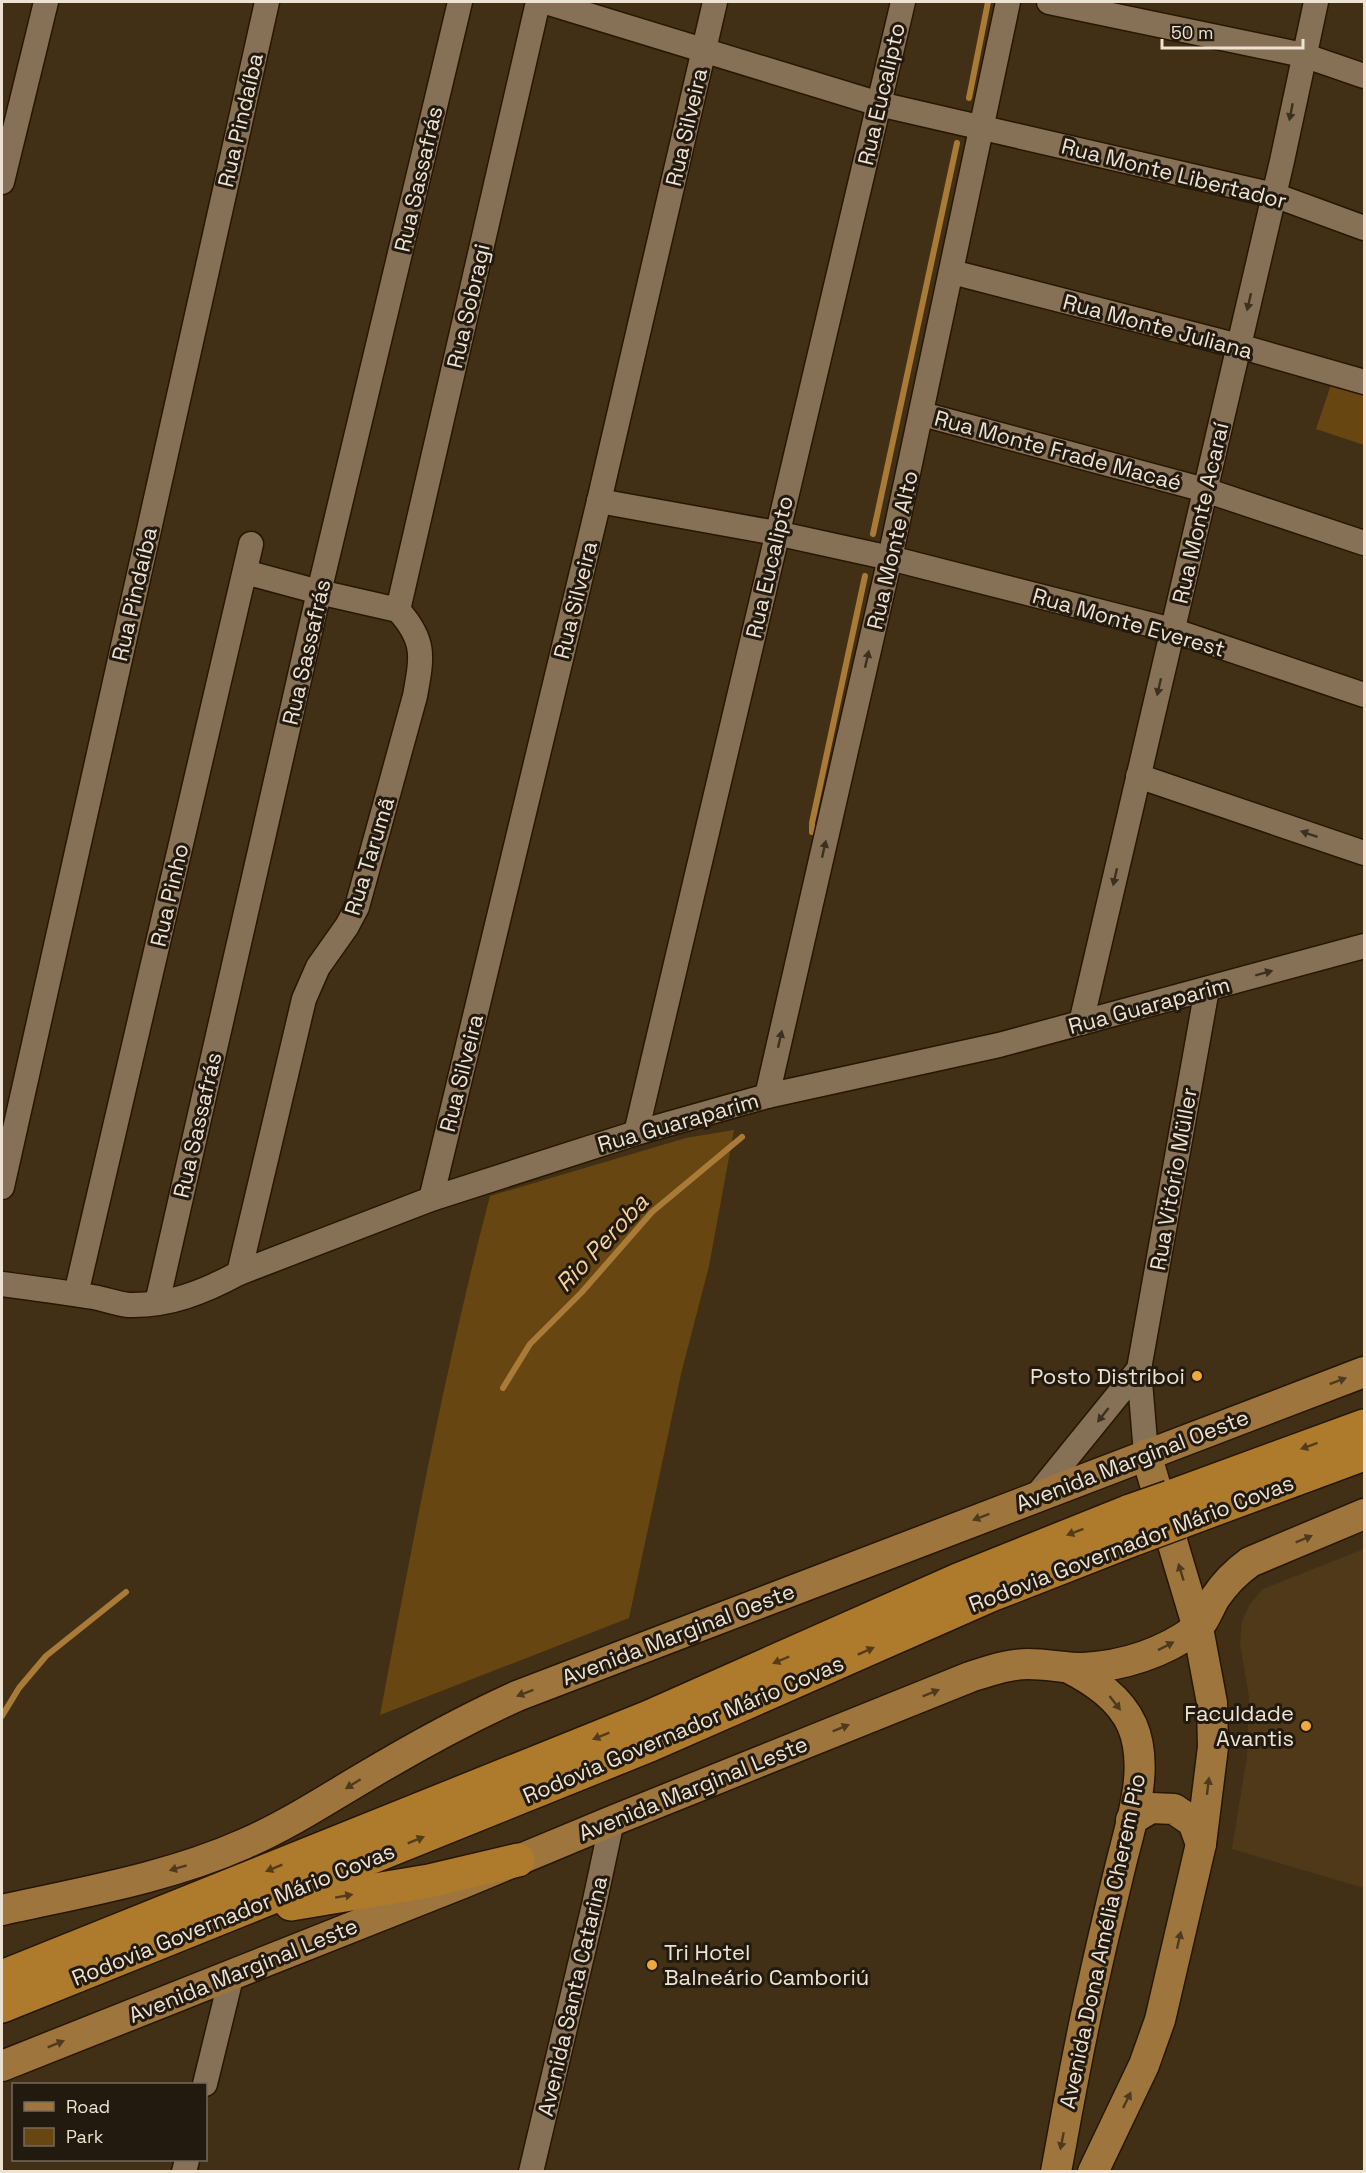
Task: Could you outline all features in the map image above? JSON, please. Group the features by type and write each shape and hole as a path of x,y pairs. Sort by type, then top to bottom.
{"highway":[{"name":"Rodovia Governador Mário Covas","path":"1175,1509 1365,1426"},
{"name":"Rodovia Governador Mário Covas","path":"2,1977 649,1717 958,1580 1175,1509 1365,1454"},
{"name":"Rodovia Governador Mário Covas","path":"2,2006 245,1910 694,1727 991,1595 1133,1524"},
{"path":"245,1910 429,1881 518,1860"},
{"path":"2,1954 97,1939"}],"main road":[{"name":"Avenida Marginal Oeste","path":"2,1910 124,1883 188,1865 243,1845 297,1819 432,1738 517,1696 1365,1372"},
{"name":"Rua Vitório Müller","path":"1146,1454 1198,1628"},
{"name":"Avenida Marginal Leste","path":"2,2066 970,1677 999,1667 1027,1664 1070,1668 1111,1665 1136,1659 1167,1647 1198,1628 1224,1586 1250,1562 1365,1514"},
{"path":"1093,2172 1144,2065 1160,2020 1201,1844 1213,1736 1212,1702 1198,1628"},
{"name":"Avenida Dona Amélia Cherem Pio","path":"1056,2172 1093,1980 1131,1820 1138,1783 1139,1756 1132,1725 1113,1698 1093,1681 1070,1668"},
{"path":"1131,1820 1151,1808 1174,1809 1193,1822 1201,1844"}],"street":[{"path":"2,182 46,2"},
{"name":"Rua Pindaíba","path":"2,1187 267,2"},
{"name":"Rua Sassafrás","path":"157,1303 320,592 460,2"},
{"name":"Rua Sobragi","path":"398,610 538,2"},
{"name":"Rua Monte Libertador","path":"546,2 879,104 1274,195 1365,228"},
{"name":"Rua Silveira","path":"431,1198 599,501 715,2"},
{"name":"Rua Eucalipto","path":"636,1133 903,2"},
{"name":"Rua Monte Alto","path":"767,1096 922,414 1008,2"},
{"path":"1049,2 1303,55 1365,76"},
{"name":"Rua Monte Acaraí","path":"1081,1023 1274,195 1316,2"},
{"name":"Rua Monte Juliana","path":"952,272 1239,346 1365,382"},
{"name":"Rua Monte Frade Macaé","path":"922,414 1205,490 1365,543"},
{"name":"Rua Monte Everest","path":"599,501 776,533 890,558 1172,630 1365,695"},
{"name":"Rua Pinho","path":"76,1294 251,544"},
{"path":"245,572 398,610"},
{"name":"Rua Tarumã","path":"238,1273 304,999 318,967 347,927 357,906 415,696 420,667 418,639 412,626 398,610"},
{"path":"1138,776 1365,853"},
{"name":"Rua Guaraparim","path":"2,1284 76,1294 125,1305 157,1303 202,1291 238,1273 431,1198 636,1133 767,1096 999,1045 1365,946"},
{"name":"Rua Vitório Müller","path":"1146,1454 1139,1369 1207,989"},
{"name":"Rua Vitório Müller","path":"1036,1496 1139,1369"},
{"name":"Avenida Santa Catarina","path":"531,2172 612,1821"},
{"path":"205,2083 232,1974"}],"shaded area":[{"name":"Faculdade Avantis","path":"1364,1549 1364,1888 1232,1849 1247,1756 1249,1697 1240,1643 1242,1621 1250,1604 1263,1589"}],"green space":[{"path":"1332,382 1364,393 1364,445 1316,429"},
{"path":"734,1130 709,1266 681,1374 629,1618 380,1715 444,1389 490,1196 686,1138"}],"waterway":[{"path":"969,98 988,2"},
{"path":"873,534 957,143"},
{"path":"812,832 812,823 865,576"},
{"name":"Rio Peroba","path":"503,1388 530,1344 582,1292 652,1212 742,1137"},
{"name":"Rio Peroba","path":"2,1716 19,1688 46,1656 126,1592"}],"place":[{"name":"Posto Distriboi","path":"1197,1376"},
{"name":"Faculdade Avantis","path":"1306,1726"},
{"name":"Tri Hotel Balneário Camboriú","path":"652,1965"}]}
